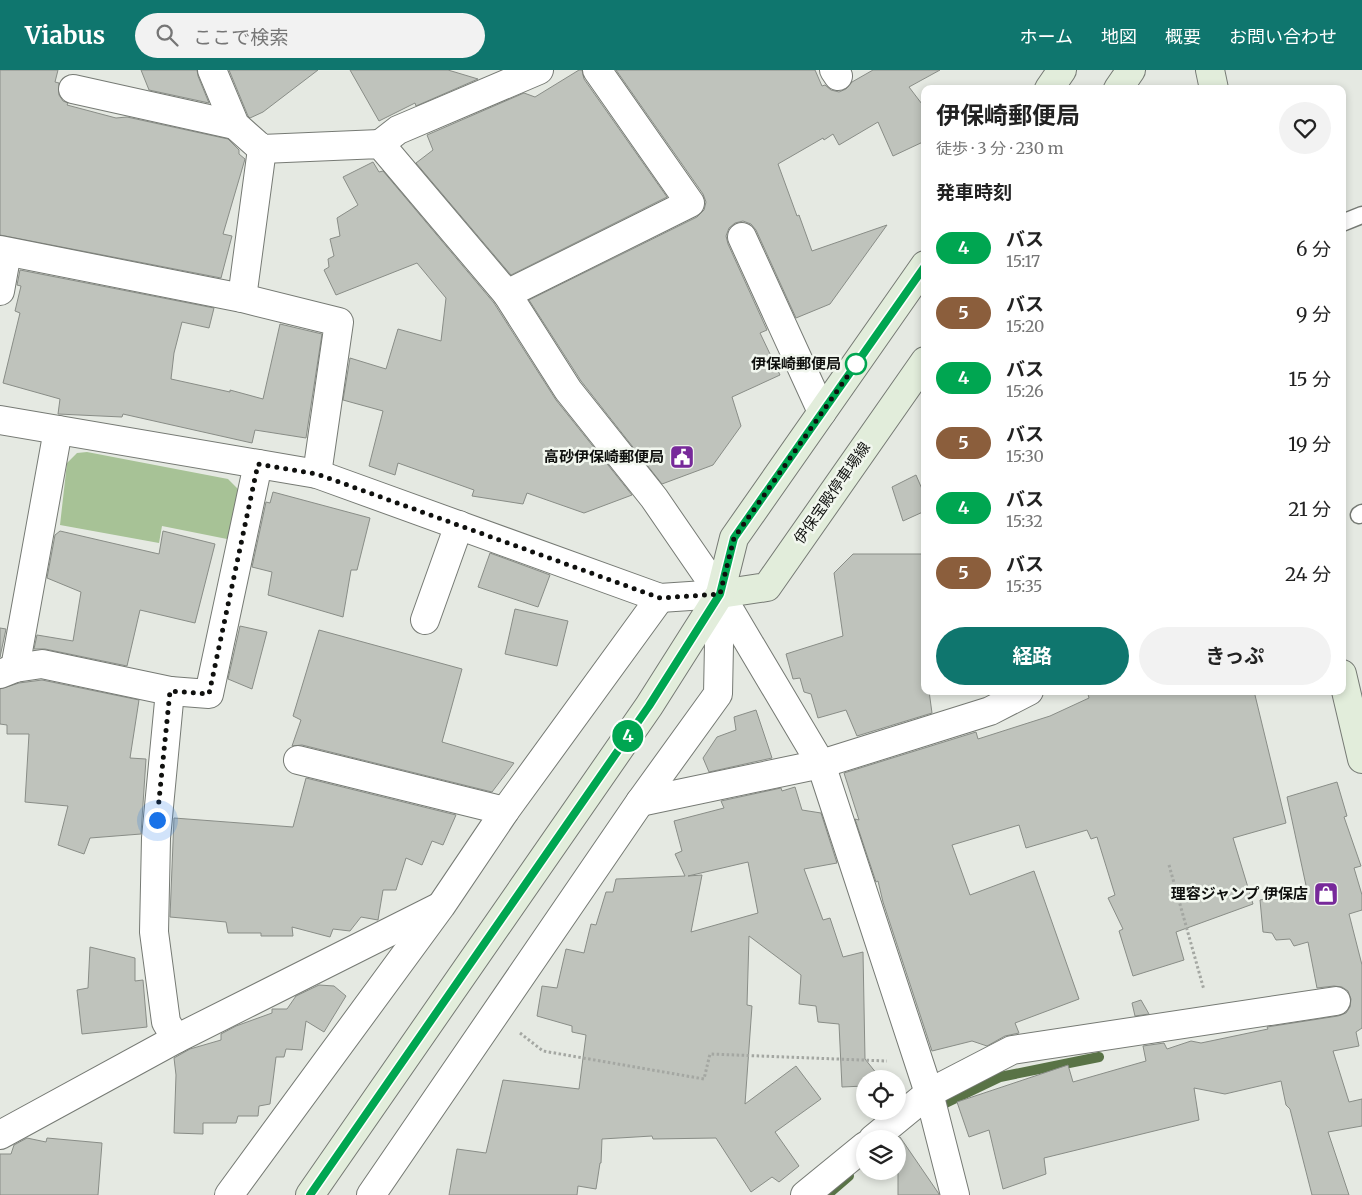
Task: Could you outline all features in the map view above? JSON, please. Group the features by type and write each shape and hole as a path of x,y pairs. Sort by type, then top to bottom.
{"main road":[{"path":"1052,85 1062,70"},
{"path":"1121,85 1131,70"},
{"path":"1210,70 1213,85"},
{"path":"310,1195 649,706 720,594 734,538 921,272"},
{"name":"伊保宝殿停車場線","path":"720,594 767,587 921,367"},
{"path":"1346,691 1362,759"}],"street":[{"path":"212,70 235,125 262,148 380,144 398,130 539,70"},
{"path":"507,294 690,203 597,70"},
{"path":"73,89 235,125"},
{"path":"380,144 507,294 568,390 654,498 720,594 821,764 929,1093 955,1195"},
{"path":"242,298 262,148"},
{"path":"742,237 822,412"},
{"path":"0,291 4,251 242,298 339,322 317,474"},
{"path":"0,420 317,474 660,598 720,594"},
{"path":"58,430 8,671 42,664 170,691 209,694 258,464"},
{"path":"425,620 459,525"},
{"path":"371,1195 640,802 718,694 720,594"},
{"path":"229,1195 441,906 505,811 660,598"},
{"path":"170,691 156,838 154,932 166,1022 176,1039"},
{"path":"640,802 821,764 990,711 1021,695"},
{"path":"298,760 505,811"},
{"path":"0,1135 176,1039 441,906"},
{"path":"884,1130 929,1093 1012,1050 1336,1001"},
{"path":"805,1195 856,1153"}],"lane":[{"path":"1346,221 1362,215 1362,219"}],"path":[{"path":"1169,865 1212,1019"},
{"path":"495,1015 543,1051 704,1079 710,1054 919,1063"}],"green space":[{"path":"87,452 228,479 238,489 232,540 162,526 159,543 60,525 67,463 77,453"}],"building":[{"path":"0,70 58,70 55,82 59,83 59,95 63,101 68,103 67,105 116,118 127,117 228,139 245,159 223,234 232,236 221,278 0,235"},
{"path":"141,70 197,70 209,103 149,90"},
{"path":"229,70 318,70 263,112 250,118"},
{"path":"350,70 448,70 478,79 416,106 415,103 379,121"},
{"path":"582,70 584,79 667,197 511,275 416,163 433,150 427,135 524,93 535,97"},
{"path":"616,70 815,70 822,86 825,85 831,90 839,92 873,70 940,70 909,87 921,103 921,143 893,156 878,122 839,145 833,134 824,140 823,138 778,164 812,251 887,225 830,304 796,318 756,230 751,224 743,221 735,223 729,228 726,236 728,244 767,330 760,333 780,375 732,397 741,426 713,465 662,484 581,381 529,300 697,217 704,210 706,202 703,194"},
{"path":"373,162 379,172 383,171 494,303 556,400 632,495 584,513 527,493 523,504 472,496 474,490 398,463 395,475 369,466 383,411 343,400 350,358 386,369 398,329 441,341 446,298 417,263 336,295 324,270 329,267 328,259 334,256 330,239 340,236 337,218 358,205 343,177"},
{"path":"20,270 214,308 209,328 182,322 174,353 171,379 230,392 230,390 263,399 280,324 322,334 306,438 255,430 252,443 123,414 122,417 58,414 60,399 3,383 20,313 15,311 21,286 17,285"},
{"path":"916,475 921,487 921,513 903,521 892,487"},
{"path":"273,492 370,518 357,570 351,570 343,617 268,595 272,572 252,567 266,502 270,503"},
{"path":"60,531 159,554 163,531 215,544 195,623 140,610 127,666 45,649 34,649 37,635 73,641 81,592 47,578 55,535"},
{"path":"490,553 550,575 538,607 478,587"},
{"path":"853,554 921,554 921,695 930,695 932,713 857,736 846,710 818,718 811,694 804,692 800,678 793,679 786,654 843,636 834,573"},
{"path":"515,609 568,621 557,666 505,654"},
{"path":"240,626 267,632 252,689 228,679"},
{"path":"0,628 6,629 0,657"},
{"path":"319,630 462,669 442,742 514,763 492,792 302,745 292,746 301,720 293,716"},
{"path":"42,680 139,700 130,758 146,759 141,834 90,838 84,854 58,845 68,806 25,802 29,734 7,734 7,725 0,724 0,689 19,683"},
{"path":"1088,695 1255,695 1286,823 1233,838 1253,904 1176,932 1184,960 1133,976 1119,931 1123,929 1108,898 1115,895 1097,837 1091,839 1087,830 1026,848 1019,825 952,845 970,895 1034,871 1079,999 1015,1023 1019,1033 1005,1036 987,1046 972,1041 932,1051 883,902 878,881 876,882 855,819 859,820 844,773 976,732 978,739 1050,716 1089,698"},
{"path":"756,710 772,758 709,772 703,758 717,737 736,730 734,717"},
{"path":"306,778 456,815 443,845 432,841 422,865 406,858 396,890 383,890 378,920 361,917 350,931 333,929 330,937 292,927 293,936 261,936 261,933 228,933 226,922 170,917 174,818 293,827"},
{"path":"1337,782 1347,816 1344,817 1361,866 1354,868 1362,895 1362,910 1349,914 1362,965 1362,1028 1356,1032 1359,1046 1333,1051 1349,1102 1362,1099 1362,1126 1328,1132 1349,1195 1312,1195 1281,1081 1225,1094 1194,1088 1199,1120 1044,1158 1046,1174 1003,1189 989,1130 969,1137 957,1102 1068,1065 1073,1082 1146,1061 1143,1046 1164,1043 1167,1049 1191,1041 1201,1043 1268,1029 1267,1027 1338,1016 1346,1013 1350,1007 1351,999 1348,991 1342,987 1334,986 1317,988 1308,942 1294,946 1290,939 1276,940 1272,933 1263,932 1260,900 1307,890 1287,797"},
{"path":"795,787 802,810 821,813 837,863 804,869 823,920 830,918 843,957 863,952 865,1059 874,1070 856,1070 856,1086 842,1087 839,1024 818,1022 816,1006 799,1004 801,975 749,936 747,1005 752,1006 745,1104 796,1066 821,1099 775,1132 799,1166 779,1182 772,1177 751,1192 716,1138 653,1139 652,1136 602,1139 601,1163 596,1189 578,1186 577,1195 449,1195 457,1149 486,1153 503,1080 579,1089 586,1035 572,1032 572,1026 537,1016 542,986 557,988 566,949 584,953 591,924 596,925 606,892 613,892 616,879 685,876 675,854 682,851 674,821 724,808 721,801 781,788 782,791","holes":["748,862 758,913 691,932 702,875 688,876"]},
{"path":"90,947 135,958 135,981 143,980 147,1027 82,1034 77,990 88,988"},
{"path":"319,985 334,986 346,996 324,1032 306,1021 302,1050 286,1049 284,1057 276,1057 270,1104 259,1106 258,1116 238,1116 236,1123 203,1123 203,1134 174,1133 176,1075 174,1058 190,1049 221,1040 221,1034 236,1026 272,1013 272,1009 287,1009 296,996"},
{"path":"1141,1000 1149,1014 1135,1016 1132,1003"},
{"path":"27,1138 46,1142 47,1138 102,1143 98,1195 0,1195 0,1154 11,1154 14,1145"},
{"path":"906,1146 939,1195 898,1195 898,1180 906,1180"}],"waterway":[{"path":"935,1108 1000,1077 1099,1057"},
{"path":"827,1195 849,1176"}],"bus line":[{"name":"4","path":"310,1195 649,706 720,594 734,538 921,272"}],"place":[{"name":"伊保崎郵便局","path":"856,364"},
{"name":"高砂伊保崎郵便局","path":"682,457"},
{"name":"理容ジャンプ 伊保店","path":"1326,894"}],"route":[{"path":"157,820 170,691 209,694 258,464 317,474 660,598 720,594 734,538 856,364"}]}
